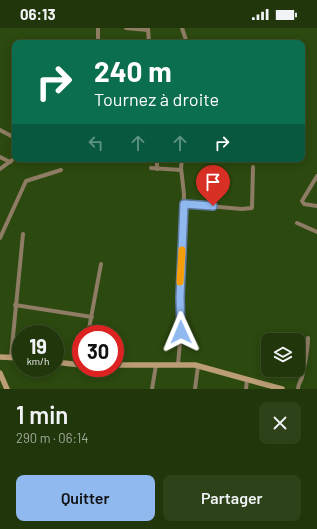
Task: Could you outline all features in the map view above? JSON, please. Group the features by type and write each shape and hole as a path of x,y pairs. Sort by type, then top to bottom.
{"street":[{"path":"98,28 98,40"},
{"path":"126,28 148,29 149,40"},
{"path":"182,28 185,40"},
{"path":"0,130 12,136"},
{"path":"0,157 10,162 0,169"},
{"path":"157,162 157,169"},
{"path":"178,364 181,332 180,298 184,204 182,162"},
{"path":"184,204 242,209 252,208 253,166"},
{"path":"151,168 181,170"},
{"path":"0,238 26,181 61,170"},
{"path":"317,176 302,201 304,204 317,206"},
{"path":"297,223 317,232"},
{"path":"0,357 11,357 22,234"},
{"path":"90,325 101,264"},
{"path":"15,305 92,316"},
{"path":"298,389 298,384 302,379 307,354 308,338"},
{"path":"124,365 178,364 198,366 282,389"},
{"path":"152,389 156,365"},
{"path":"195,389 198,366"},
{"path":"0,373 7,389"},
{"path":"246,389 247,380"}],"slow traffic":[{"path":"180,282 182,250"}],"route":[{"path":"181,332 180,298 184,204 213,206"}]}
